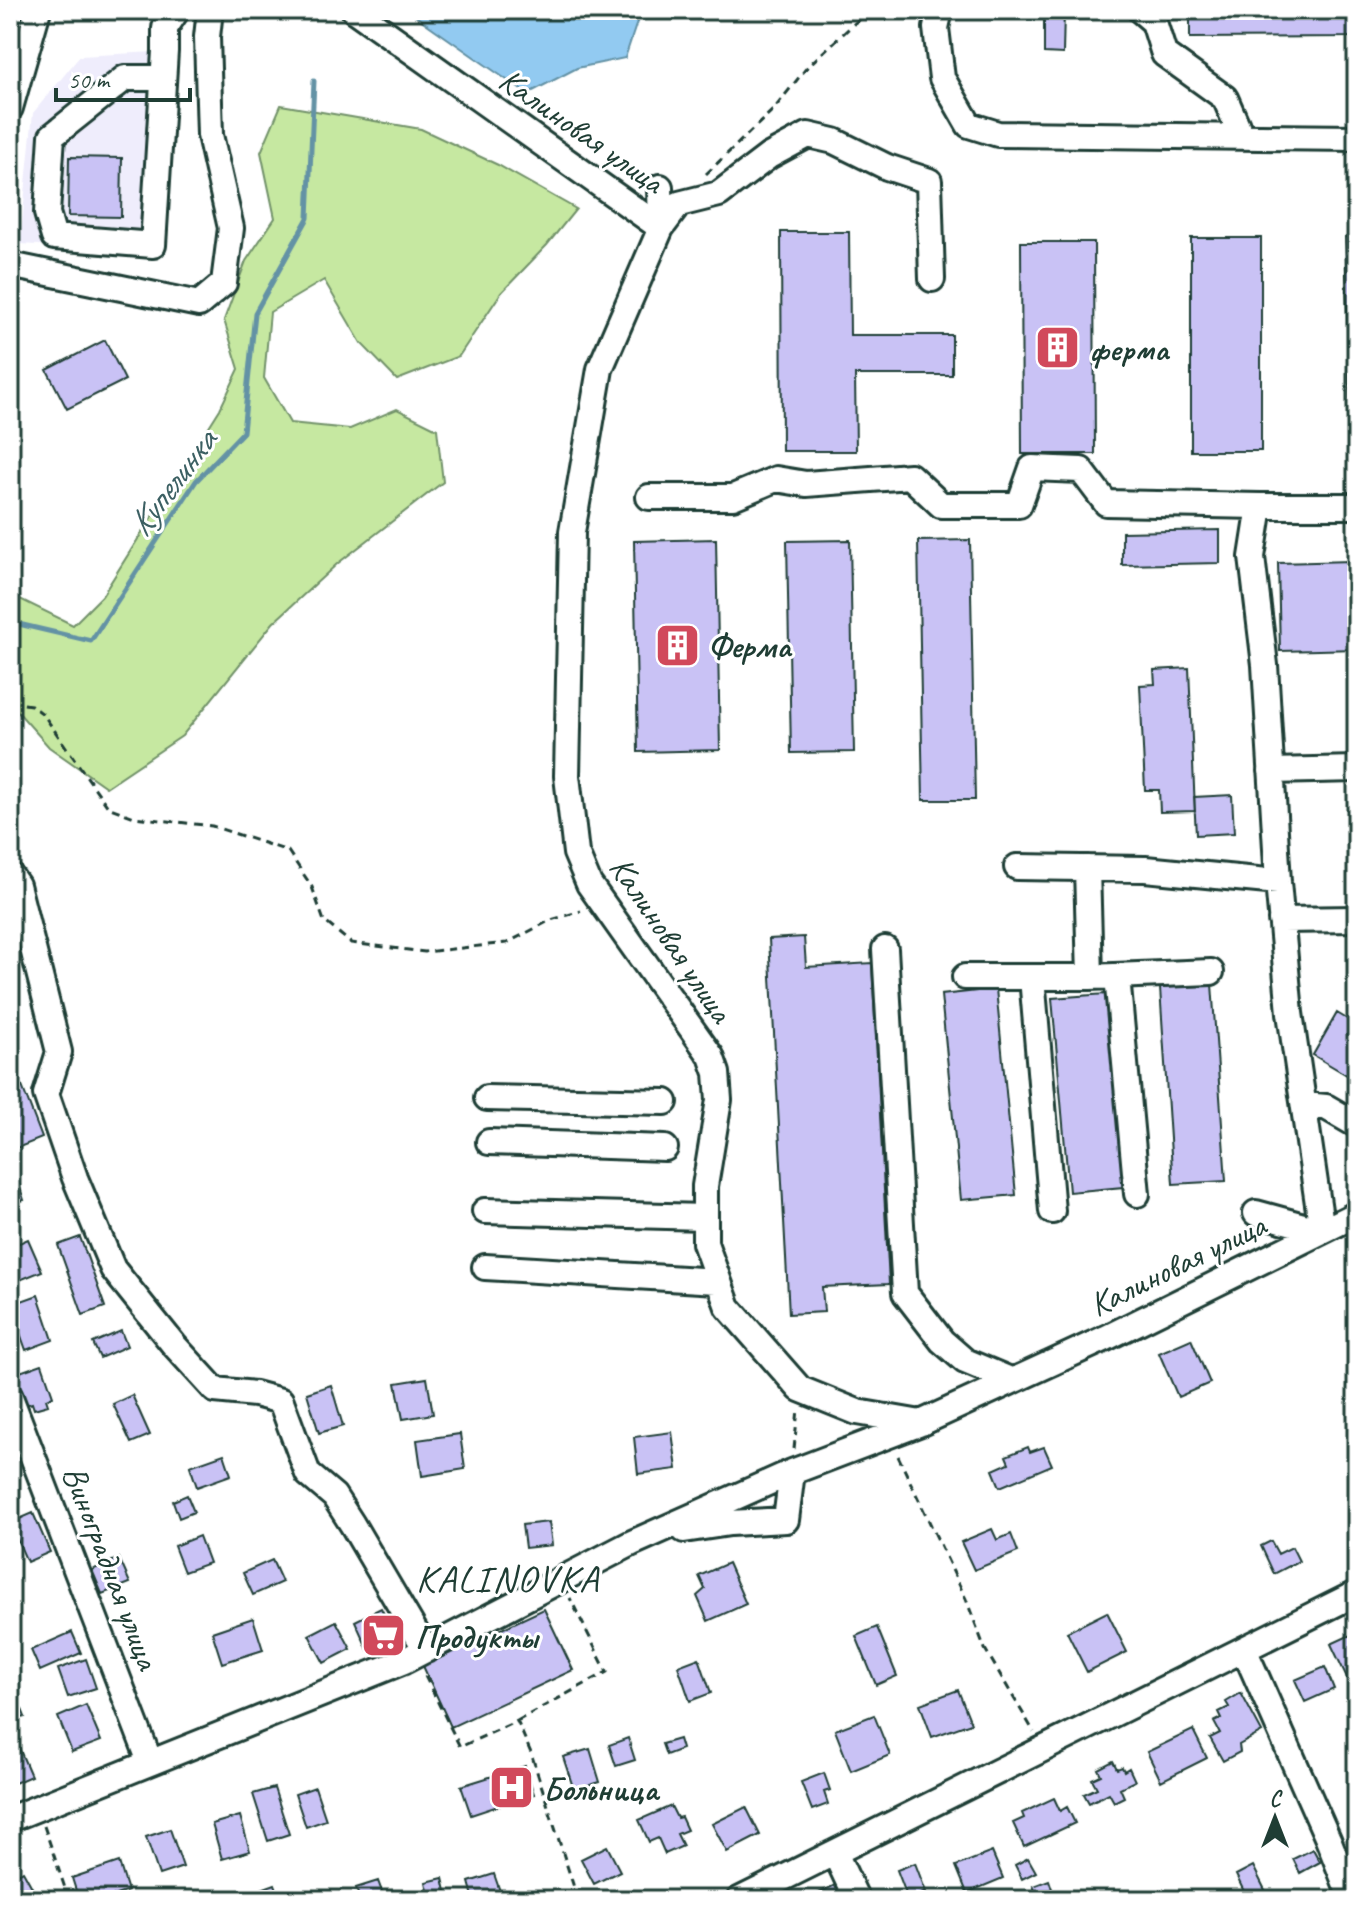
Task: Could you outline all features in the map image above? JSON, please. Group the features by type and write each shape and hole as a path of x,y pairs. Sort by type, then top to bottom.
{"street":[{"path":"10,108 38,10"},
{"path":"163,78 125,78 52,136 47,213 54,237 153,245 163,78 165,28 177,10"},
{"path":"10,265 199,304 224,283 231,228 210,135 207,37 210,10"},
{"name":"Калиновая улица","path":"354,10 661,228 600,369 572,532 567,776 576,853 589,884 711,1056 717,1073 719,1100 705,1186 705,1243 728,1307 800,1389 857,1412 921,1423 1106,1338 1357,1214"},
{"path":"940,10 936,28 942,78 969,125 998,134 1357,138"},
{"path":"1140,10 1154,22 1164,54 1225,98 1242,137"},
{"path":"661,228 679,204 719,194 769,156 808,135 834,141 887,167 929,181 932,279"},
{"path":"660,187 661,228"},
{"path":"649,497 733,497 776,479 806,484 910,476 941,505 1019,505 1032,468 1081,470 1106,503 1357,506"},
{"path":"1256,1213 1322,1231 1290,1013 1281,920 1265,665 1252,557 1260,506"},
{"path":"1271,771 1357,769"},
{"path":"1017,867 1145,869 1278,882"},
{"path":"1087,868 1090,977"},
{"path":"10,875 17,885 59,1052 46,1094 75,1178 113,1269 215,1390 255,1394 281,1401 308,1474 334,1496 352,1524 424,1661"},
{"path":"1281,920 1357,919"},
{"path":"885,949 905,1293 942,1341 965,1361 1013,1381"},
{"path":"965,977 1090,977 1211,972"},
{"path":"1117,976 1137,1194"},
{"path":"1032,977 1052,1211"},
{"path":"487,1098 665,1102"},
{"path":"1304,1105 1326,1107 1357,1125"},
{"path":"489,1142 665,1148"},
{"path":"485,1211 704,1217"},
{"path":"485,1267 717,1281"},
{"name":"Виноградная улица","path":"10,1397 150,1762"},
{"path":"10,1819 404,1661 424,1661 650,1535 792,1472 921,1423"},
{"path":"650,1535 730,1523 786,1520 792,1472"},
{"path":"739,1900 1357,1593"},
{"path":"1244,1649 1352,1900"},
{"path":"835,1853 857,1900"}],"path":[{"path":"707,173 774,109 808,66 869,10"},
{"path":"10,702 31,705 43,714 108,807 134,817 212,826 288,851 312,887 324,921 351,943 425,952 507,943 551,920 604,904"},
{"path":"792,1472 800,1389"},
{"path":"887,1436 966,1599 985,1649 1044,1749"},
{"path":"424,1661 460,1747 517,1721 607,1672 566,1590"},
{"path":"517,1721 531,1753 578,1900"},
{"path":"38,1808 69,1900"}],"shaded area":[{"path":"173,51 161,252 20,244 33,113 80,56"}],"green space":[{"path":"281,105 421,129 498,165 576,209 501,293 459,356 397,380 361,343 324,280 270,312 264,378 290,423 350,429 397,409 437,429 443,482 337,564 273,623 182,736 106,787 49,747 10,703 10,594 73,625 102,596 220,409 239,369 224,320 246,261 275,218 261,152"}],"water":[{"path":"407,10 660,10 639,16 625,58 577,68 527,94"}],"building":[{"path":"1044,10 1064,10 1063,54 1044,53"},
{"path":"1190,10 1357,10 1357,37 1190,38"},
{"path":"69,157 122,158 121,217 68,216"},
{"path":"781,232 849,232 850,335 952,335 952,375 855,375 856,451 782,451"},
{"path":"1345,237 1357,237 1357,453 1351,453"},
{"path":"1191,238 1261,238 1261,451 1191,451"},
{"name":"ферма","path":"1021,242 1094,242 1095,454 1022,454"},
{"path":"105,340 125,380 67,409 47,370"},
{"path":"1220,530 1220,563 1122,565 1122,532"},
{"name":"Ферма","path":"716,539 720,750 638,752 634,541"},
{"name":"ферма","path":"850,540 854,752 791,753 787,541"},
{"path":"970,540 975,800 923,800 918,541"},
{"path":"1351,561 1352,630 1357,630 1357,649 1280,651 1278,563"},
{"path":"1189,668 1195,811 1160,812 1159,790 1145,790 1140,685 1155,684 1154,670"},
{"path":"1232,795 1234,833 1196,835 1194,797"},
{"path":"804,937 806,967 872,963 889,1284 822,1287 824,1312 789,1314 769,939"},
{"path":"1212,984 1226,1181 1173,1184 1160,988"},
{"path":"996,989 1016,1195 961,1200 941,995"},
{"path":"1106,994 1123,1187 1069,1192 1052,998"},
{"path":"1337,1013 1357,1025 1357,1081 1313,1055"},
{"path":"22,1086 42,1138 17,1148 10,1130 10,1090"},
{"path":"17,1178 24,1200 10,1204 10,1180"},
{"path":"80,1237 105,1307 83,1315 58,1245"},
{"path":"28,1239 42,1271 10,1284 10,1247"},
{"path":"38,1295 53,1340 26,1350 10,1305"},
{"path":"121,1331 127,1346 100,1358 93,1343"},
{"path":"1191,1339 1210,1383 1178,1397 1159,1353"},
{"path":"42,1364 53,1396 46,1399 48,1405 34,1409 32,1403 25,1405 14,1374"},
{"path":"427,1378 433,1414 403,1419 396,1383"},
{"path":"331,1385 343,1426 319,1433 307,1393"},
{"path":"132,1395 150,1435 131,1443 113,1404"},
{"path":"672,1432 677,1469 638,1474 634,1437"},
{"path":"460,1434 465,1469 422,1476 417,1440"},
{"path":"1028,1447 1030,1452 1044,1447 1052,1465 1000,1487 993,1470 1009,1463 1006,1456"},
{"path":"224,1454 231,1475 197,1487 190,1466"},
{"path":"187,1495 194,1512 179,1518 173,1501"},
{"path":"33,1513 50,1552 27,1562 10,1523"},
{"path":"549,1522 552,1545 525,1548 522,1525"},
{"path":"992,1529 997,1540 1011,1534 1018,1552 974,1570 961,1542"},
{"path":"199,1536 209,1563 184,1572 174,1546"},
{"path":"1271,1541 1278,1554 1292,1547 1299,1561 1274,1574 1261,1546"},
{"path":"119,1558 130,1583 102,1594 92,1570"},
{"path":"272,1560 282,1582 253,1595 243,1573"},
{"path":"728,1563 746,1604 708,1621 697,1596 705,1589 699,1576"},
{"path":"381,1608 395,1637 368,1650 355,1621"},
{"path":"544,1609 573,1670 451,1727 423,1666"},
{"path":"1107,1612 1127,1652 1087,1672 1067,1632"},
{"path":"253,1618 263,1650 222,1663 212,1632"},
{"path":"336,1621 351,1649 324,1663 309,1635"},
{"path":"877,1627 897,1676 876,1685 856,1636"},
{"path":"72,1632 81,1653 40,1671 31,1650"},
{"path":"1357,1632 1357,1686 1352,1688 1331,1644"},
{"path":"699,1658 711,1693 690,1701 678,1666"},
{"path":"86,1659 96,1688 68,1697 58,1669"},
{"path":"1325,1667 1334,1689 1305,1702 1295,1680"},
{"path":"10,1679 25,1717 10,1722"},
{"path":"958,1690 971,1723 932,1737 920,1704"},
{"path":"1241,1693 1262,1732 1239,1745 1240,1752 1223,1761 1210,1738 1220,1733 1214,1722 1222,1718 1219,1712 1229,1707 1226,1702"},
{"path":"86,1705 101,1741 72,1752 58,1717"},
{"path":"874,1715 890,1755 851,1771 835,1730"},
{"path":"1193,1730 1207,1758 1161,1781 1147,1752"},
{"path":"628,1738 635,1760 616,1766 609,1745"},
{"path":"679,1739 682,1749 666,1755 662,1744"},
{"path":"16,1741 31,1776 10,1785 10,1744"},
{"path":"590,1749 600,1782 574,1790 563,1757"},
{"path":"1113,1761 1117,1769 1122,1767 1124,1771 1129,1768 1135,1781 1120,1788 1124,1797 1114,1802 1109,1793 1089,1803 1084,1794 1097,1788 1092,1779 1101,1775 1098,1769"},
{"name":"Больница","path":"525,1766 534,1794 471,1815 461,1786"},
{"path":"824,1773 830,1790 824,1792 828,1804 812,1810 801,1782"},
{"path":"315,1787 326,1820 306,1827 295,1794"},
{"path":"274,1788 289,1834 268,1841 253,1794"},
{"path":"1054,1798 1060,1811 1067,1807 1075,1823 1024,1847 1013,1823 1024,1818 1022,1813"},
{"path":"671,1806 687,1830 677,1834 683,1846 665,1854 658,1838 649,1842 639,1820"},
{"path":"746,1807 760,1835 727,1852 712,1824"},
{"path":"240,1816 250,1851 222,1859 212,1824"},
{"path":"170,1829 183,1867 159,1875 146,1837"},
{"path":"607,1846 620,1871 594,1884 581,1859"},
{"path":"1313,1849 1320,1862 1300,1873 1293,1859"},
{"path":"992,1852 1003,1878 967,1893 956,1866"},
{"path":"1028,1858 1036,1872 1022,1879 1015,1865"},
{"path":"119,1862 128,1891 101,1900 79,1900 72,1878"},
{"path":"915,1863 926,1892 908,1899 897,1870"},
{"path":"1253,1866 1267,1894 1248,1900 1236,1875"},
{"path":"23,1871 39,1900 15,1900 10,1891 10,1878"},
{"path":"494,1874 503,1900 474,1900 469,1882"},
{"path":"443,1878 448,1900 430,1900 426,1882"},
{"path":"1049,1880 1053,1892 1038,1898 1033,1886"},
{"path":"378,1881 385,1900 360,1900 356,1888"},
{"path":"843,1881 853,1900 805,1900"},
{"path":"275,1884 281,1900 249,1900 247,1894"}],"waterway":[{"name":"Купелинка","path":"10,622 91,641 196,481 243,432 255,313 308,218 314,81"}],"place":[{"name":"ферма","path":"1058,348"},
{"name":"Ферма","path":"677,645"},
{"name":"Продукты","path":"384,1636"},
{"name":"Больница","path":"512,1788"}],"district":[{"name":"KALINOVKA","path":"508,1578"}]}
